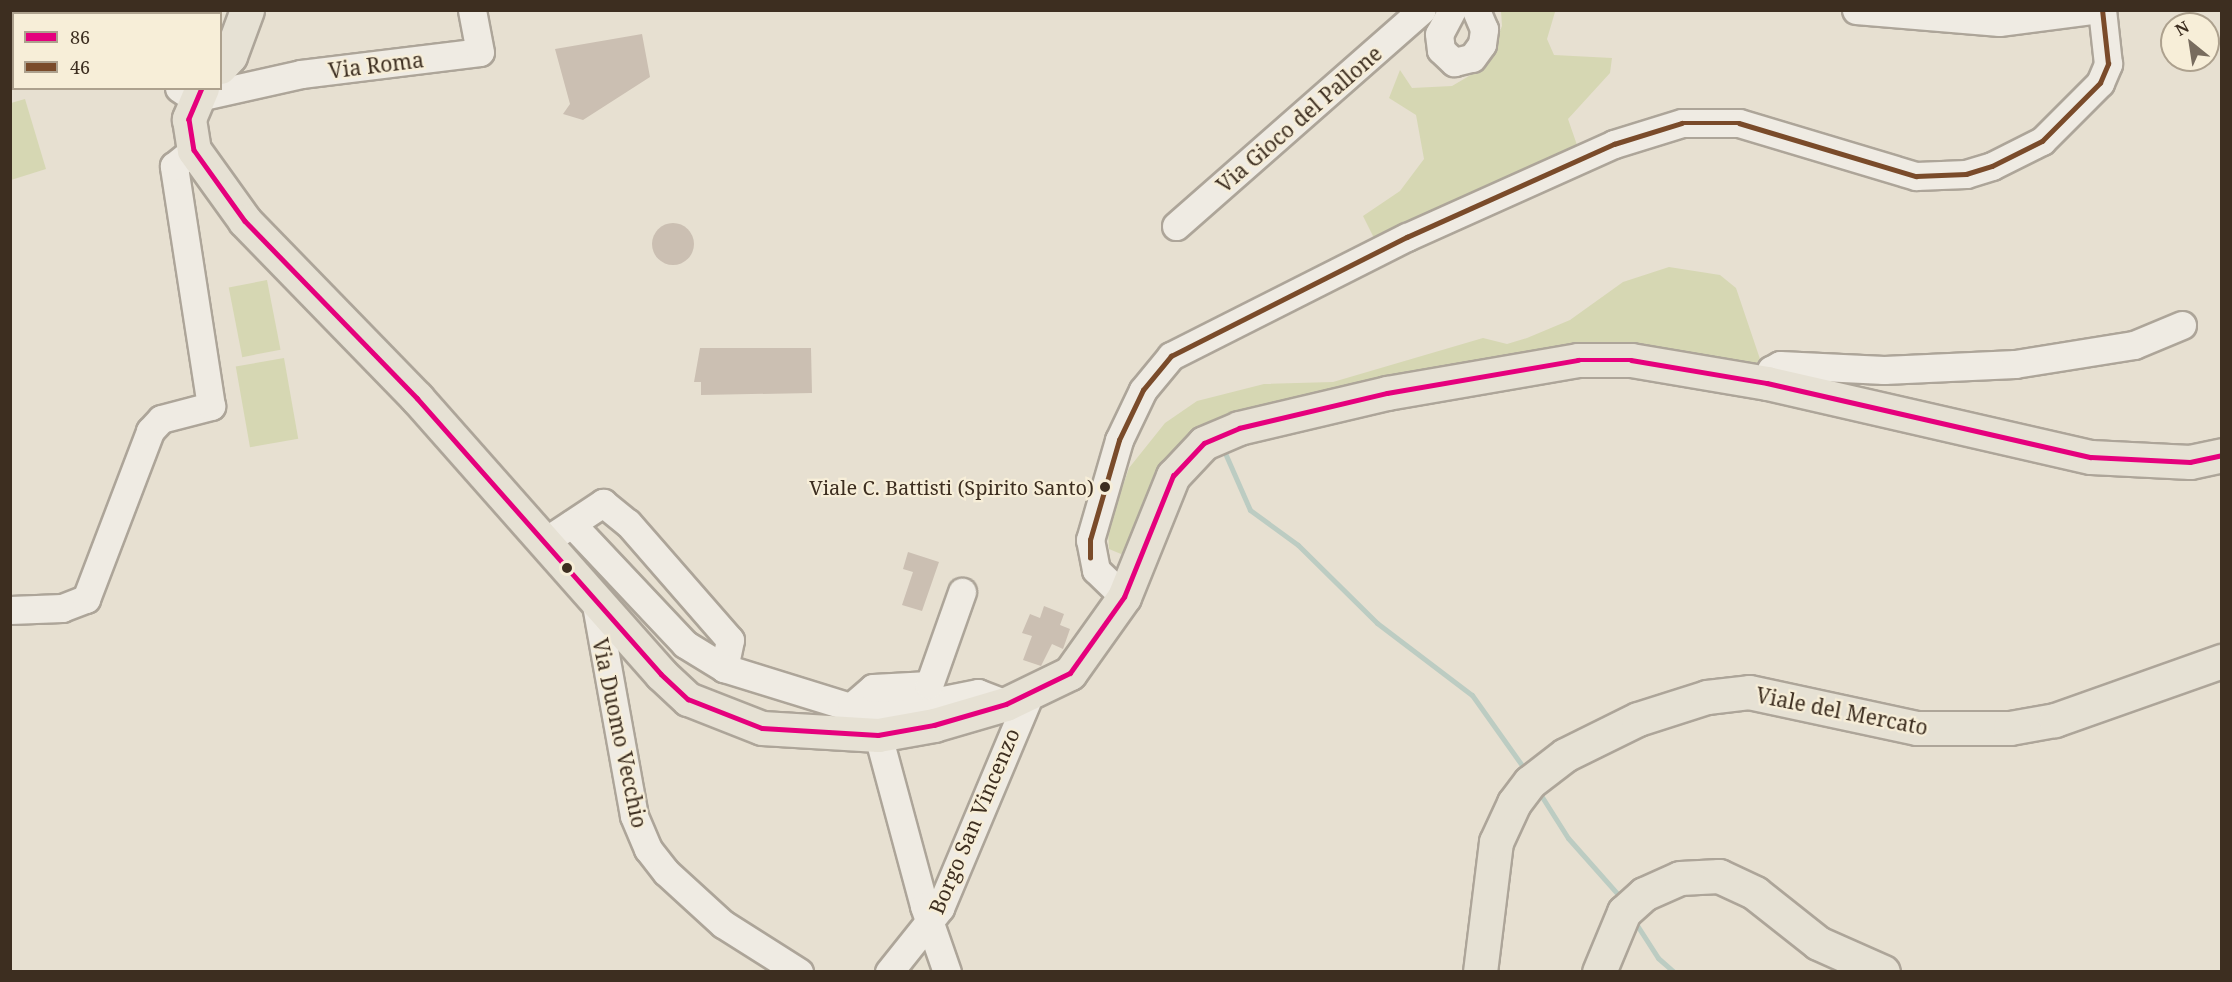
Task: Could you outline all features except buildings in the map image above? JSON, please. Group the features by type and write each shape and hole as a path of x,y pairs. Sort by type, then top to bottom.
{"main road":[{"path":"222,65 230,56 247,10"},
{"path":"192,92 189,119 195,150 245,221 417,398 595,599 682,693 717,714 762,728 878,735 1018,699 1086,658 1124,597 1173,476 1204,443 1239,428 1387,393 1578,360 1631,360 1767,383 2091,457 2190,462 2222,455"},
{"name":"Viale del Mercato","path":"1480,972 1496,842 1514,802 1565,755 1638,719 1707,697 1749,692 1917,728 2010,728 2055,720 2222,661"},
{"path":"1599,972 1624,912 1644,894 1680,878 1719,876 1755,893 1818,943 1883,972"}],"street":[{"name":"Via Roma","path":"222,88 480,52 472,10"},
{"name":"Via Gioco del Pallone","path":"1176,226 1422,10"},
{"path":"1452,10 1439,34 1441,50 1455,62 1472,58 1482,44 1484,29 1476,10"},
{"path":"1856,10 1999,22 2093,10"},
{"path":"1124,597 1096,570 1090,540 1119,440 1143,390 1171,356 1407,237 1614,144 1682,123 1739,123 1916,176 1966,174 1992,166 2042,141 2100,82 2108,64 2102,10"},
{"path":"10,610 62,608 86,598 150,430 161,419 211,406 174,166 195,150"},
{"path":"1767,383 1771,370 1780,365 1884,370 2015,364 2133,345 2182,325"},
{"path":"544,542 603,503 628,524 729,640 724,668"},
{"path":"572,524 685,644 724,668 873,714 978,693 1018,699"},
{"path":"851,707 873,688 929,685 962,592"},
{"name":"Via Duomo Vecchio","path":"595,599 634,816 648,849 723,924 799,972"},
{"name":"Borgo San Vincenzo","path":"889,972 931,925 1018,699"},
{"path":"878,735 931,925 947,972"}],"green space":[{"path":"1501,11 1555,12 1547,39 1554,55 1612,58 1610,73 1568,119 1577,145 1375,240 1363,216 1400,191 1424,159 1416,115 1389,98 1400,70 1412,88 1452,86 1486,66 1502,26"},
{"path":"25,99 46,169 11,180 11,103"},
{"path":"1669,267 1720,275 1736,288 1760,359 1748,373 1671,352 1234,418 1130,550 1121,554 1109,549 1108,529 1129,468 1165,423 1197,401 1264,384 1333,382 1483,338 1507,344 1570,320 1623,282"},
{"path":"267,280 281,350 242,357 229,287"},
{"path":"284,358 298,439 250,447 236,367"}],"waterway":[{"path":"1225,453 1250,510 1298,545 1377,623 1472,695 1526,771"},
{"path":"1537,789 1568,838 1623,900"},
{"path":"1633,919 1658,958 1674,972"}],"transit line":[{"name":"46","path":"1090,558 1090,540 1119,440 1143,390 1171,356 1407,237 1614,144 1682,123 1739,123 1916,176 1966,174 1992,166 2042,141 2100,83 2108,64 2102,10"},
{"name":"86","path":"201,90 189,119 194,150 245,221 417,398 661,674 688,699 762,728 878,735 934,725 1006,704 1070,673 1124,597 1173,476 1204,443 1239,428 1387,393 1578,360 1631,360 1767,383 2091,457 2190,462 2222,455"}],"place":[{"name":"Viale C. Battisti (Spirito Santo)","path":"1105,487"}]}
